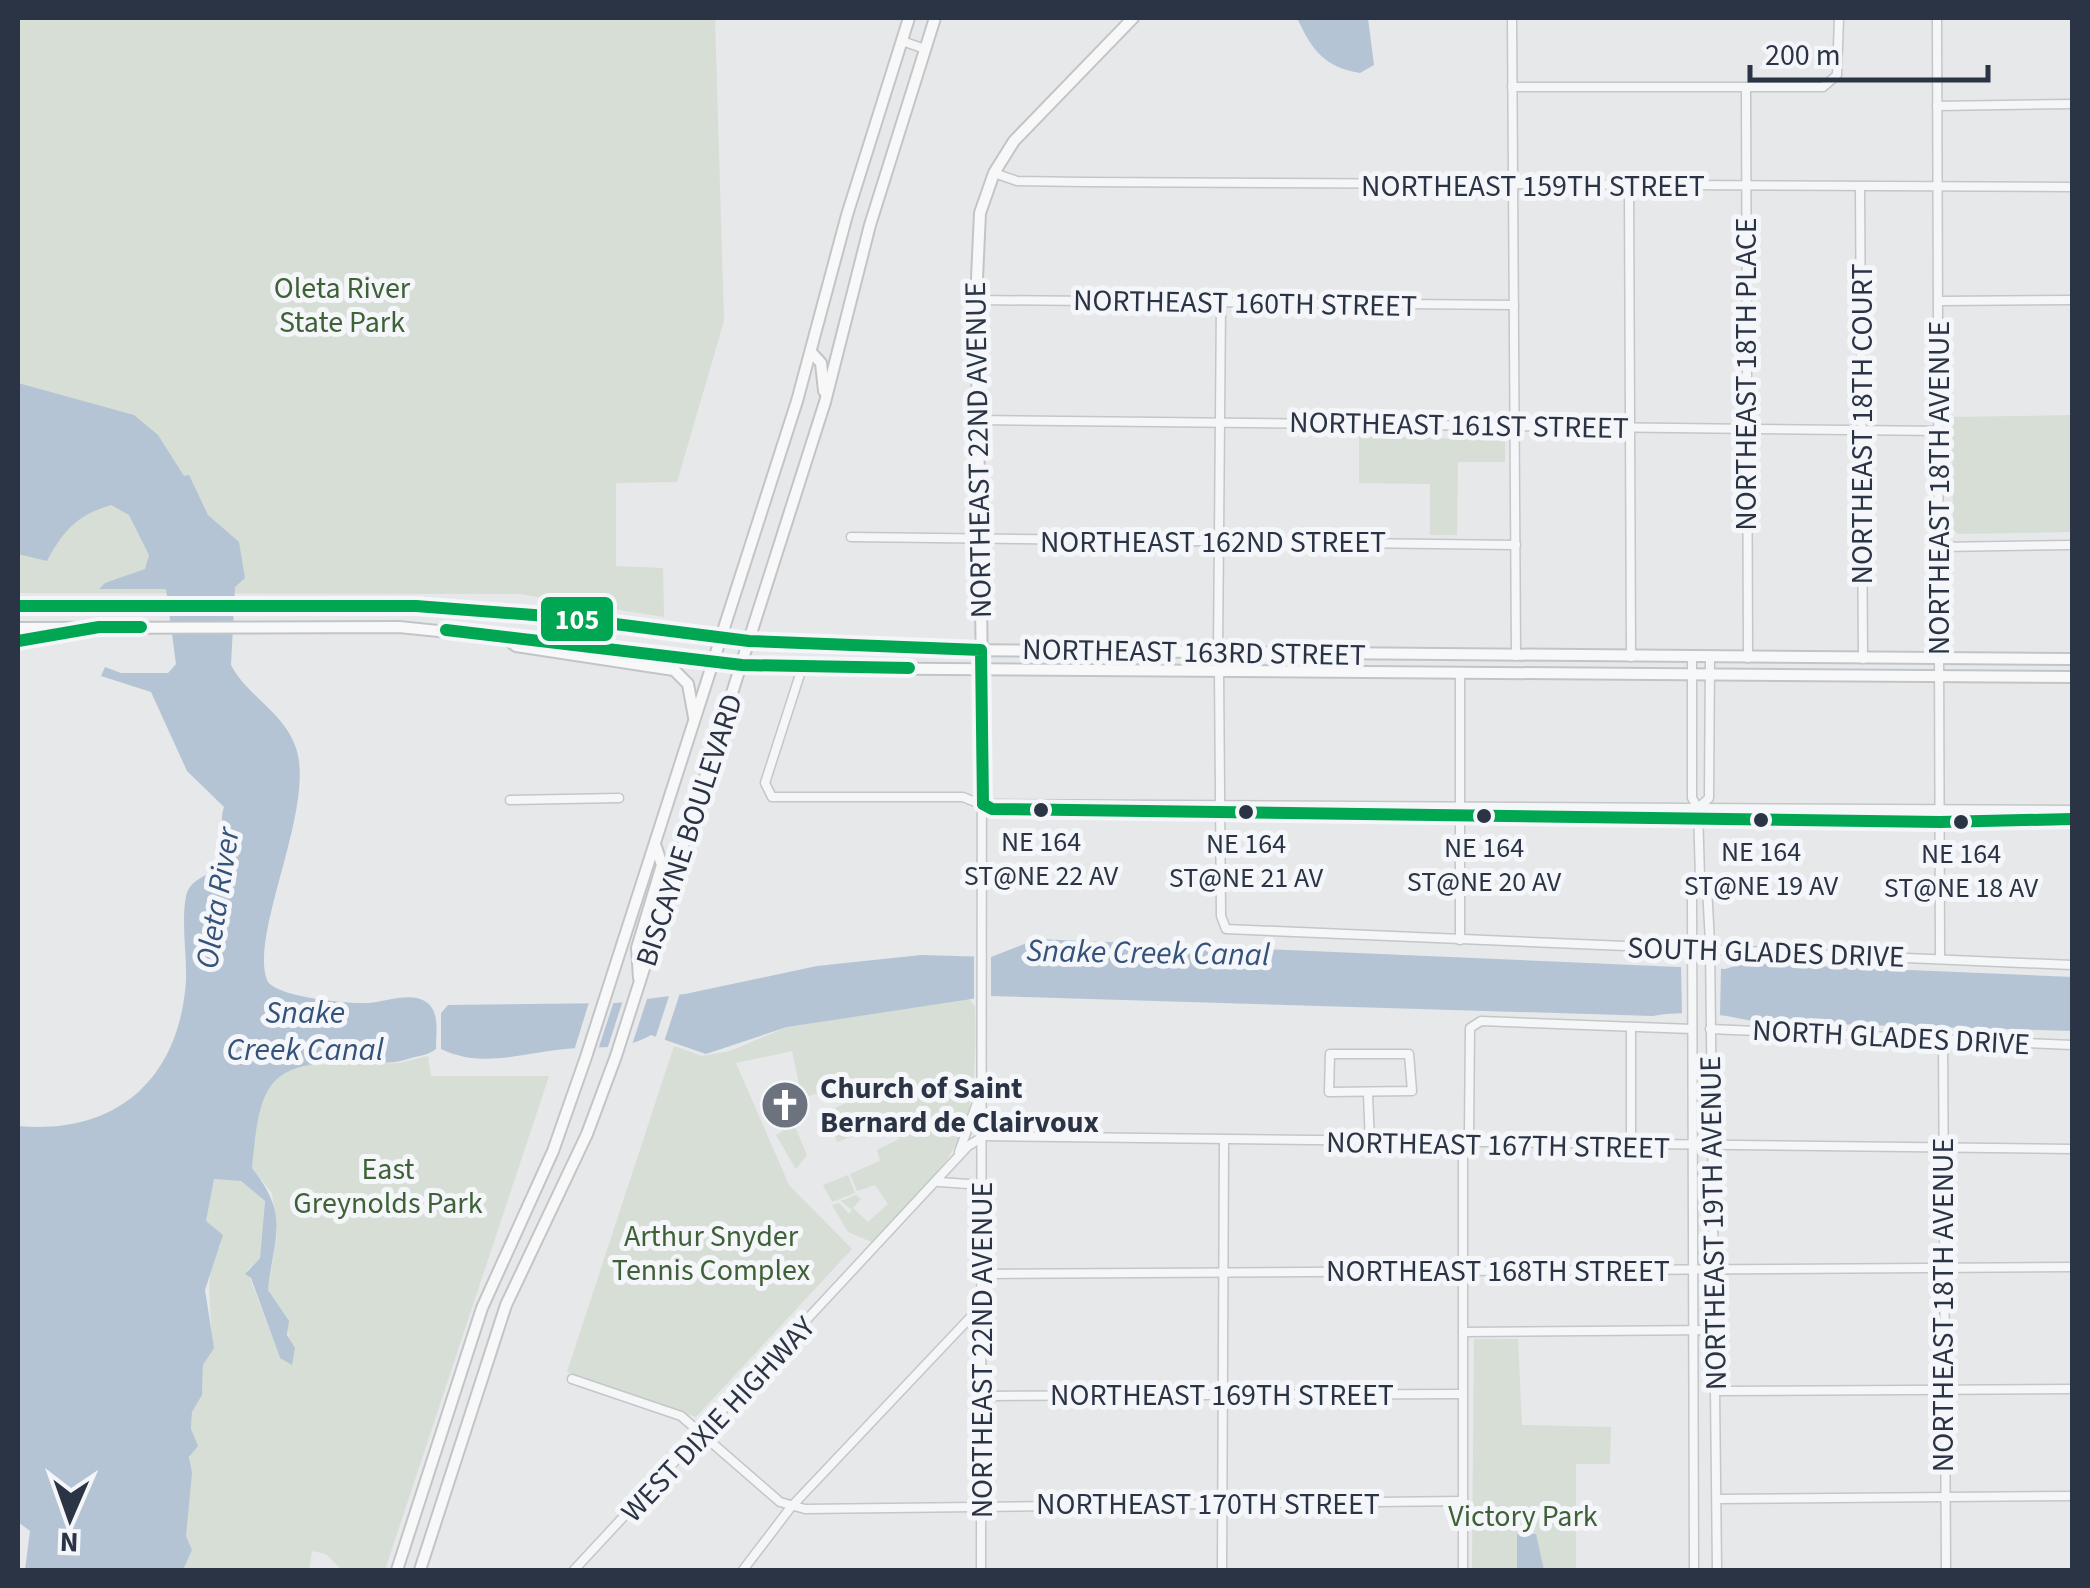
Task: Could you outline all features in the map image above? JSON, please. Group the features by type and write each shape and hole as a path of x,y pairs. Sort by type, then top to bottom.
{"main road":[{"name":"BISCAYNE BOULEVARD","path":"397,1570 482,1308 553,1151 586,1057 811,352 847,215 909,18"},
{"name":"BISCAYNE BOULEVARD","path":"420,1570 506,1305 587,1134 616,1056 825,402 870,225 935,18"},
{"path":"994,173 1026,127 1133,18"},
{"name":"NORTHEAST 22ND AVENUE","path":"982,668 976,420 977,228 994,173"},
{"path":"811,352 820,363 825,402"},
{"path":"352,626 353,604"},
{"name":"NORTHEAST 163RD STREET","path":"18,606 353,604 560,617 749,641 981,650 1939,661 2072,659"},
{"name":"NORTHEAST 163RD STREET","path":"18,628 352,626 504,637 742,665 802,668 2072,678"},
{"path":"504,637 516,646 677,671 688,684 694,720"},
{"path":"1190,670 1210,662 1218,652"},
{"path":"1219,670 1230,660 1252,652"},
{"path":"1460,673 1468,664 1490,656"},
{"path":"1600,675 1623,667 1631,657"},
{"path":"2059,678 2072,668"},
{"path":"637,990 637,948 662,864 655,844"}],"street":[{"path":"1512,18 1516,656"},
{"path":"1512,88 1814,89 1831,84 1837,74 1839,18"},
{"name":"NORTHEAST 18TH AVENUE","path":"1937,18 1942,431 1938,679 1940,959"},
{"path":"902,41 925,49"},
{"name":"NORTHEAST 18TH PLACE","path":"1746,90 1748,658"},
{"path":"1937,106 2072,104"},
{"name":"NORTHEAST 159TH STREET","path":"994,173 1017,181 1744,188 2072,186"},
{"path":"1629,186 1631,657"},
{"name":"NORTHEAST 18TH COURT","path":"1860,188 1863,660"},
{"name":"NORTHEAST 160TH STREET","path":"976,300 1514,306"},
{"path":"1940,302 2072,300"},
{"path":"1218,652 1221,302"},
{"name":"NORTHEAST 161ST STREET","path":"976,420 1942,431"},
{"name":"NORTHEAST 162ND STREET","path":"850,537 1516,545"},
{"path":"1940,547 2072,545"},
{"name":"NORTHEAST 163RD STREET","path":"18,640 99,627"},
{"name":"NORTHEAST 19TH AVENUE","path":"1692,658 1692,798 1699,813 1700,878 1692,898 1694,1570"},
{"name":"NORTHEAST 19TH AVENUE","path":"1699,813 1709,798 1710,658"},
{"path":"802,668 765,783 767,794 963,797 984,804 2072,818"},
{"name":"NORTHEAST 22ND AVENUE","path":"981,1570 982,668"},
{"path":"1219,670 1219,808"},
{"path":"1460,673 1460,940"},
{"path":"510,800 619,798"},
{"name":"SOUTH GLADES DRIVE","path":"1219,808 1224,927 1236,932 2072,965"},
{"path":"1940,816 2072,810"},
{"name":"NORTHEAST 19TH AVENUE","path":"1700,878 1707,887 1710,950 1716,1570"},
{"path":"1463,1570 1463,1158 1468,1145 1472,1024 1482,1021 1692,1029"},
{"path":"1631,1027 1631,1146"},
{"name":"NORTH GLADES DRIVE","path":"1710,1029 2072,1046"},
{"name":"NORTHEAST 18TH AVENUE","path":"1944,1039 1946,1570"},
{"path":"1330,1054 1410,1054 1410,1094 1368,1094 1328,1092 1330,1054"},
{"path":"950,1171 978,1106 983,1071"},
{"path":"1368,1094 1370,1144"},
{"name":"NORTHEAST 167TH STREET","path":"984,1136 1370,1144 2072,1149"},
{"name":"WEST DIXIE HIGHWAY","path":"574,1570 704,1436 950,1171 968,1146 984,1136"},
{"path":"1222,1570 1224,1140"},
{"path":"939,1182 983,1185"},
{"name":"NORTHEAST 168TH STREET","path":"982,1274 2072,1266"},
{"path":"743,1570 791,1507 982,1304"},
{"path":"1463,1332 1715,1330"},
{"path":"572,1378 681,1416 791,1507"},
{"path":"1716,1392 2072,1389"},
{"name":"NORTHEAST 169TH STREET","path":"982,1396 1462,1394"},
{"path":"1694,1452 1716,1452"},
{"path":"1717,1499 2072,1496"},
{"name":"NORTHEAST 170TH STREET","path":"791,1507 1464,1501"}],"green space":[{"name":"Oleta River State Park","path":"18,18 715,18 724,321 677,482 616,483 616,566 663,568 664,617 519,594 18,593"},
{"path":"2072,415 2072,532 1958,534 1953,529 1952,417"},
{"path":"1359,435 1505,441 1505,462 1458,462 1457,535 1430,535 1430,484 1359,483"},
{"name":"Arthur Snyder Tennis Complex","path":"968,998 975,1006 973,1086 958,1140 927,1186 874,1243 848,1232 832,1205 839,1203 849,1214 852,1210 841,1201 856,1195 861,1199 853,1208 868,1222 888,1204 875,1185 857,1191 850,1174 880,1161 877,1150 899,1139 892,1122 837,1142 827,1112 848,1102 841,1087 805,1097 801,1088 793,1092 792,1088 799,1084 792,1051 736,1063 789,1185 852,1249 696,1417 567,1372 674,1046 702,1056 730,1051 787,1027"},
{"name":"East Greynolds Park","path":"428,1056 431,1076 549,1076 385,1570 342,1570 326,1554 312,1551 309,1570 183,1570 192,1550 186,1536 192,1412 202,1395 203,1364 211,1341 210,1274 221,1245 206,1221 213,1179 241,1181 265,1201 260,1258 247,1270 280,1358 291,1357 288,1329 268,1290 277,1232 272,1193 252,1168 257,1122 267,1092 286,1070 301,1065 400,1063"},
{"path":"786,1106 807,1155 796,1169 776,1135 783,1131 773,1109"},
{"path":"848,1175 855,1193 832,1202 823,1185"},
{"name":"Victory Park","path":"1474,1339 1518,1339 1522,1425 1611,1427 1610,1464 1576,1464 1576,1570 1472,1570"}],"water":[{"path":"1297,18 1368,18 1374,65 1360,73 1328,61 1314,48"},
{"name":"Oleta River","path":"18,383 134,415 158,435 184,476 189,475 208,515 239,542 245,578 235,587 231,665 283,724 296,748 300,773 291,835 267,933 267,980 283,991 329,1001 420,999 430,1006 436,1022 436,1049 429,1053 395,1062 302,1066 285,1073 264,1098 252,1168 275,1213 276,1240 268,1290 289,1321 287,1335 295,1348 292,1365 280,1358 251,1278 245,1274 260,1258 265,1201 241,1181 214,1179 206,1221 223,1235 205,1290 214,1348 203,1365 202,1395 192,1412 191,1429 198,1446 189,1457 192,1473 186,1536 192,1550 183,1570 25,1570 30,1531 18,1522 18,1126 85,1121 136,1094 156,1073 171,1047 181,1016 186,981 186,896 193,884 221,859 224,807 187,771 151,692 101,676 105,667 121,673 168,673 176,664 166,589 99,589 105,583 145,569 149,555 129,515 111,505 80,519 65,533 47,561 18,554"},
{"name":"Snake Creek Canal","path":"1037,939 1725,969 1745,963 2072,977 2072,1031 1757,1022 1692,1013 1653,1016 991,996 787,1027 706,1054 651,1035 620,1046 487,1059 441,1049 441,1013 448,1005 616,1003 685,994 817,966 921,955 991,957"},
{"path":"1517,1534 1536,1534 1544,1570 1517,1570"}],"pier":[{"path":"974,955 991,955 991,1001 974,1002"},
{"path":"1681,966 1721,967 1720,1015 1682,1014"},
{"path":"671,990 681,990 663,1045 654,1042"},
{"path":"649,993 630,1051 606,1053 624,997"},
{"path":"615,998 597,1053 573,1054 590,999"}],"transit line":[{"name":"105","path":"18,606 416,606 560,617 749,641 981,650 983,804"},
{"name":"105","path":"18,641 99,627 141,627"},
{"name":"105","path":"446,630 742,665 909,668"},
{"name":"105","path":"983,804 992,809 1940,822 2072,819"}],"place":[{"name":"NE 164 ST@NE 22 AV","path":"1041,810"},
{"name":"NE 164 ST@NE 21 AV","path":"1246,812"},
{"name":"NE 164 ST@NE 20 AV","path":"1484,816"},
{"name":"NE 164 ST@NE 19 AV","path":"1761,820"},
{"name":"NE 164 ST@NE 18 AV","path":"1961,822"},
{"name":"Church of Saint Bernard de Clairvoux","path":"785,1105"}]}
